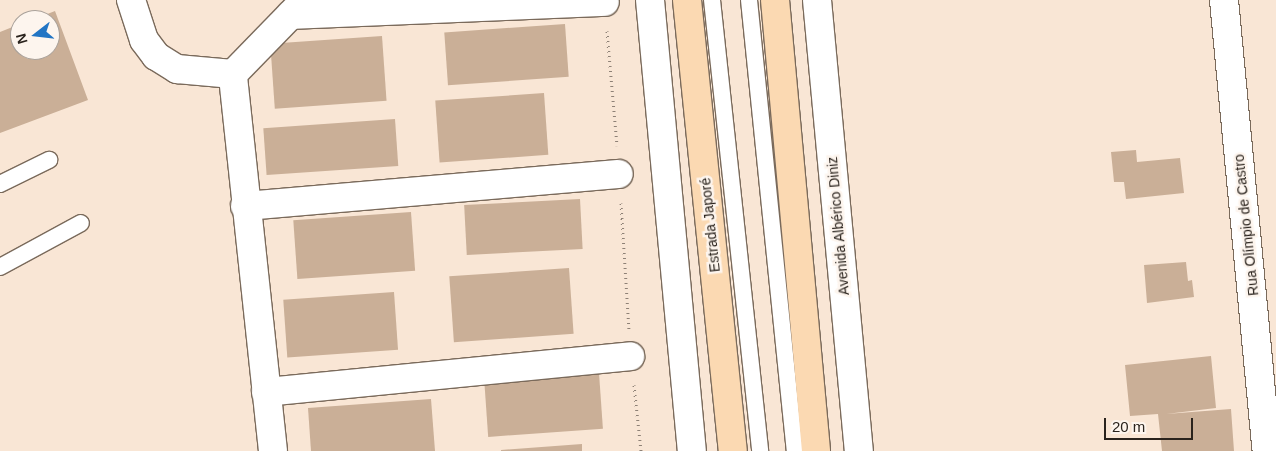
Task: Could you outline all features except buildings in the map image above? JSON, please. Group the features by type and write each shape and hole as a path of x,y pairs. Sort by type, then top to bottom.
{"main road":[{"name":"Estrada Japoré","path":"688,0 732,451"},
{"path":"775,0 816,451"}],"street":[{"path":"131,0 144,40 156,56 177,69 233,74"},
{"path":"650,0 692,451"},
{"name":"Avenida Albérico Diniz","path":"817,0 859,451"},
{"name":"Rua Olímpio de Castro","path":"1224,0 1267,451"},
{"path":"233,74 298,8 605,2"},
{"path":"233,74 273,451"},
{"path":"246,206 619,174"},
{"path":"266,392 630,356"}],"lane":[{"path":"712,0 760,451"},
{"path":"749,0 795,451"},
{"path":"0,184 49,160"},
{"path":"0,267 81,223"}],"path":[{"path":"605,2 619,174 630,356 641,451"}]}
